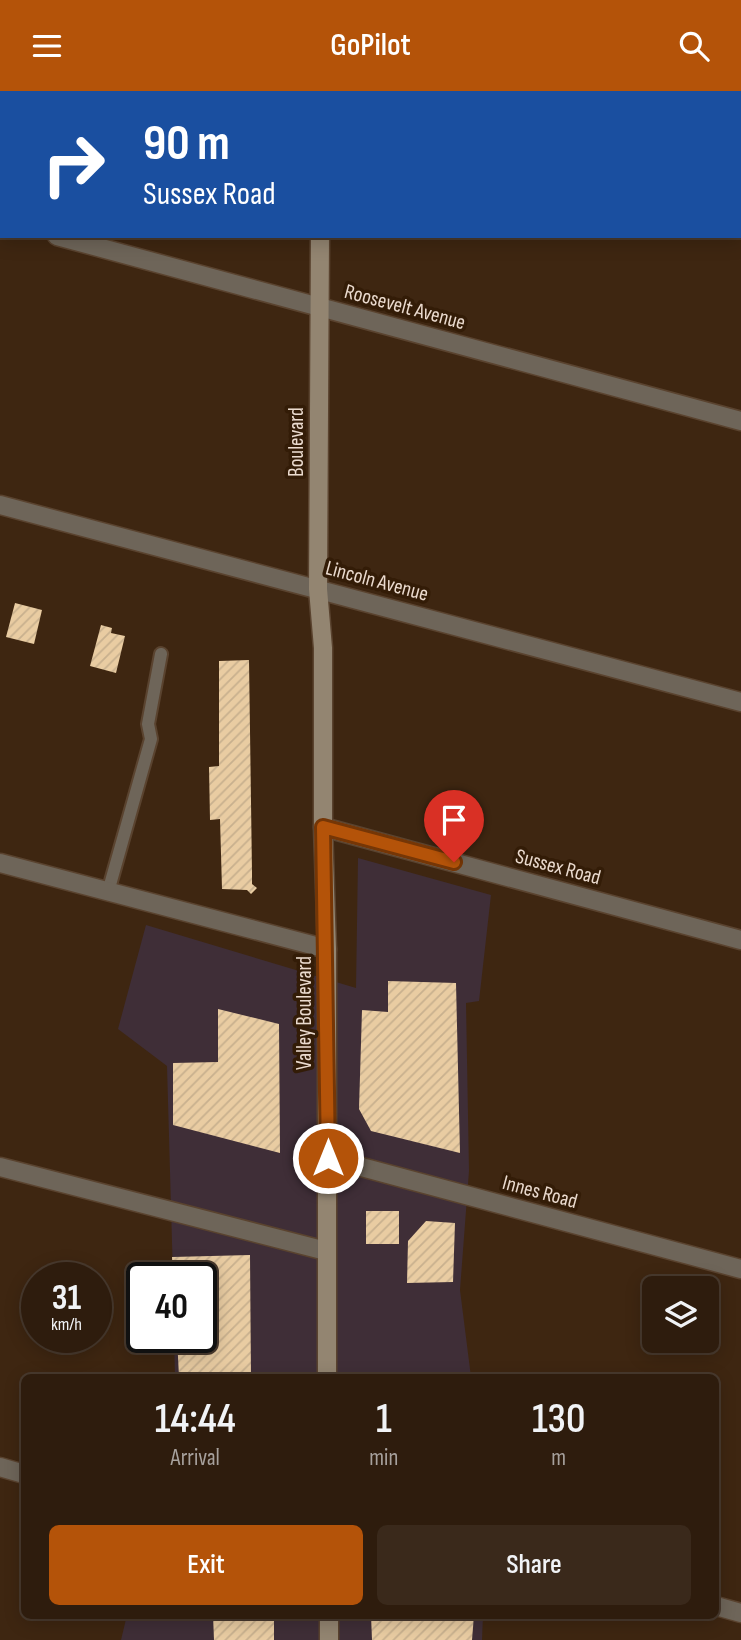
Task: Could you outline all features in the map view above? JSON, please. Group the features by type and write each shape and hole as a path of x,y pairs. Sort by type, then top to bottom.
{"street":[{"name":"Roosevelt Avenue","path":"64,238 741,421"},
{"name":"Boulevard","path":"320,238 318,589 323,648"},
{"name":"Lincoln Avenue","path":"0,505 741,702"},
{"name":"Valley Boulevard","path":"323,648 323,827 327,949 327,1374"},
{"name":"Sussex Road","path":"323,827 741,940"},
{"path":"0,863 327,949"},
{"name":"Innes Road","path":"328,1158 741,1269"},
{"path":"0,1167 326,1251"},
{"path":"0,1467 21,1473"},
{"path":"719,1608 741,1613"},
{"path":"329,1619 329,1640"}],"lane":[{"path":"108,892 152,739 148,724 161,654"}],"shaded area":[{"path":"358,858 491,895 479,1001 466,1003 469,1171 460,1290 471,1374 175,1374 174,1353 217,1353 217,1262 173,1262 167,1066 118,1029 146,925 356,988"},
{"path":"126,1619 483,1619 482,1640 121,1640"}],"building":[{"path":"15,603 42,610 34,644 6,637"},
{"path":"101,625 112,628 111,633 125,636 116,673 90,666"},
{"path":"249,660 252,884 257,888 251,894 247,890 222,889 220,819 210,820 209,767 219,766 219,661"},
{"path":"388,981 456,983 460,1153 371,1131 359,1109 362,1010 388,1012"},
{"path":"218,1009 279,1024 280,1153 173,1125 173,1063 218,1062"},
{"path":"366,1211 399,1211 399,1244 366,1244"},
{"path":"426,1221 455,1223 453,1282 407,1283 408,1241"},
{"path":"250,1255 251,1374 179,1374 178,1353 217,1353 217,1262 172,1262 172,1257"},
{"path":"213,1619 274,1619 274,1640 214,1640"},
{"path":"371,1619 474,1619 472,1640 372,1640"}],"route":[{"path":"328,1158 327,949 323,827 454,862"}]}
